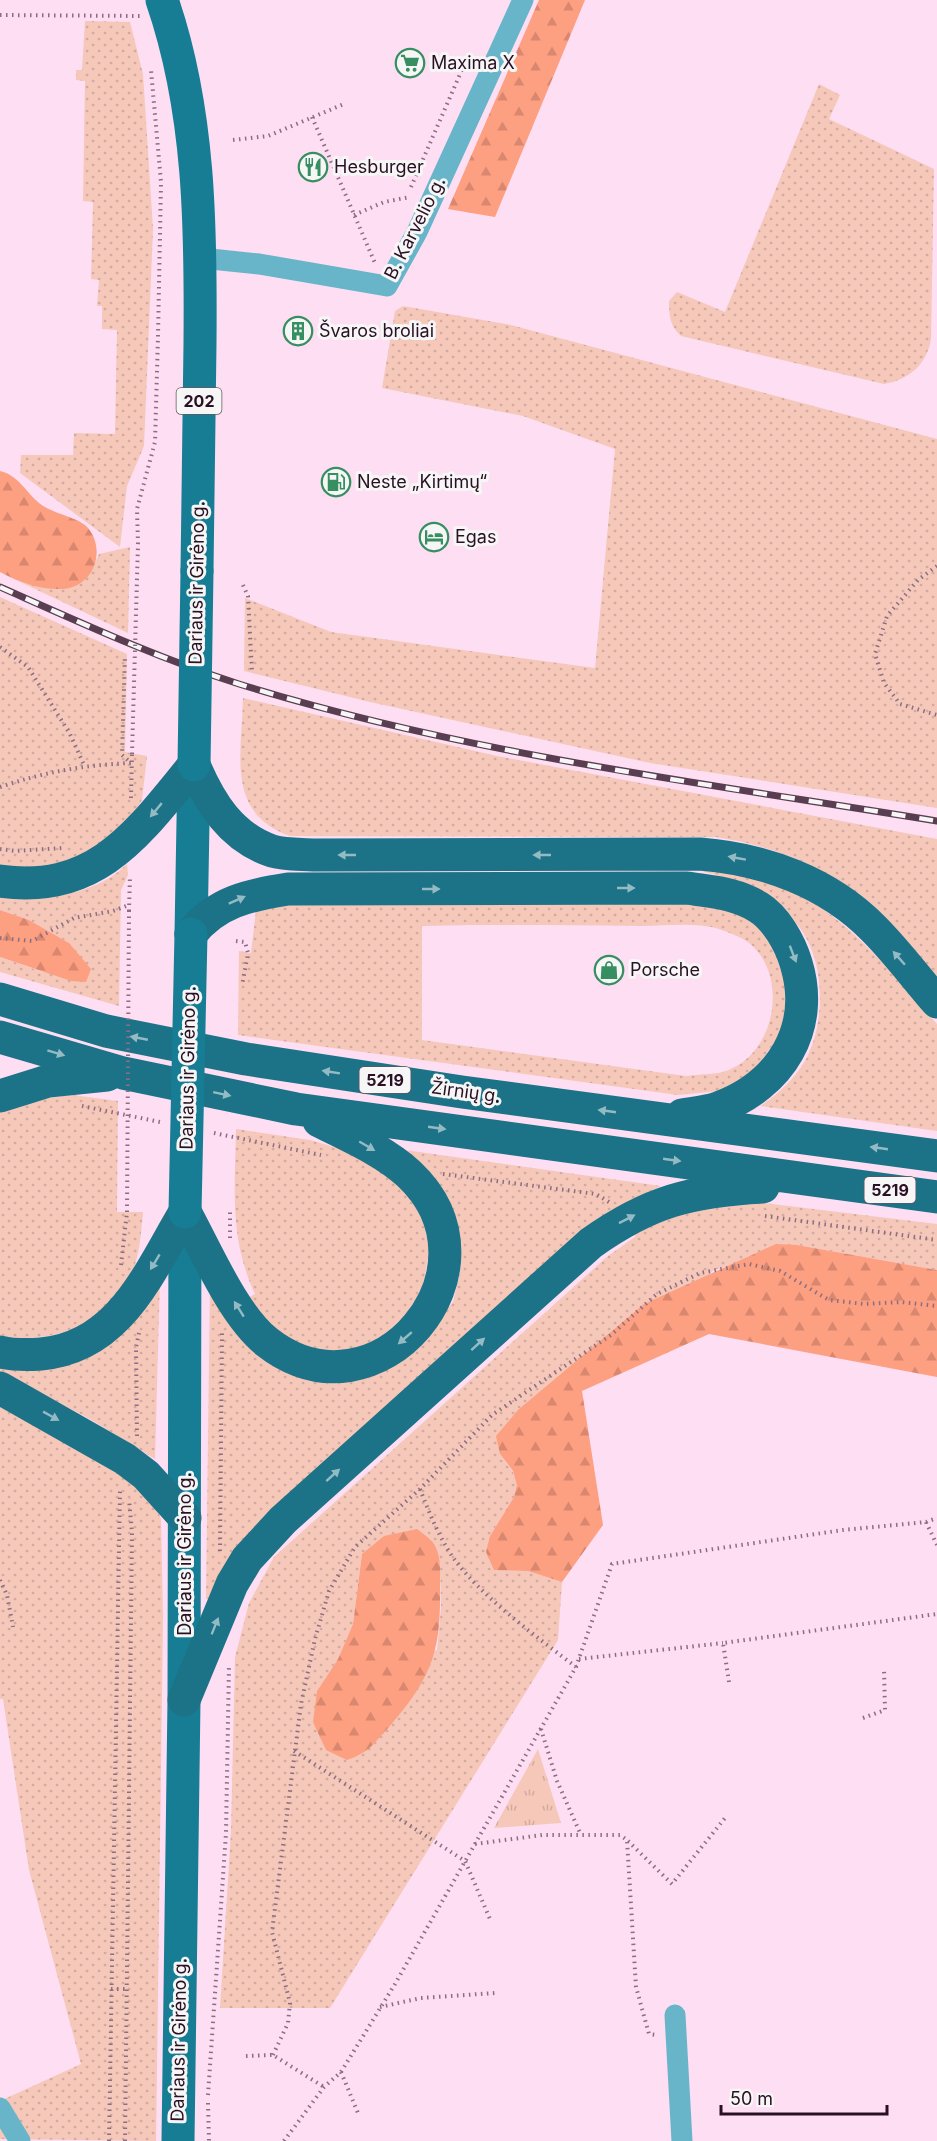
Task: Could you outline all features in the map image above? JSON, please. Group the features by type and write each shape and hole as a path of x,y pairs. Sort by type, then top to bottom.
{"highway":[{"path":"0,881 21,884 49,883 78,875 105,861 130,840 194,765 214,808 227,823 253,842 274,851 314,855 700,854 737,857 774,867 837,899 873,928 937,1002"},
{"path":"191,934 214,910 248,895 288,889 687,888 732,895 759,907 777,926 792,949 800,976 803,1006 797,1036 768,1078 746,1094 718,1108 665,1119"},
{"name":"Žirnių g.","path":"0,999 106,1031 246,1059 937,1156"},
{"name":"5219","path":"0,1037 123,1073 296,1109 937,1197"},
{"path":"0,1096 48,1081 123,1073"},
{"path":"0,1352 34,1355 62,1352 96,1337 124,1312 185,1212 235,1303 266,1341 283,1353 300,1361 334,1367 355,1364 385,1354 408,1337 428,1315 440,1288 445,1262 440,1225 425,1193 409,1174 387,1157 296,1109"},
{"path":"184,1700 232,1584 247,1559 283,1520 582,1251 624,1219 673,1199 712,1190 842,1183"},
{"path":"0,1388 123,1473 146,1475 185,1518"}],"main road":[{"name":"Dariaus ir Girėno g.","path":"147,8 162,19 196,165 201,258 185,1212 184,1700 178,2141"}],"street":[{"name":"B. Karvelio g.","path":"201,258 259,264 387,286 429,204 523,0"},
{"path":"675,2015 682,2141"},
{"path":"0,2108 20,2141"}],"path":[{"path":"0,15 147,8 162,19"},
{"path":"132,754 137,508 155,442 158,336 161,182 150,68"},
{"path":"233,140 268,136 344,104"},
{"path":"312,117 374,262"},
{"path":"354,215 384,202 408,196 429,204"},
{"path":"937,566 918,580 887,616 875,654 884,683 900,704 937,715"},
{"path":"243,585 248,596 252,671"},
{"path":"0,647 28,668 70,734 84,765"},
{"path":"0,787 37,775 84,765 131,764 122,755 125,656"},
{"path":"0,849 15,851 72,847"},
{"path":"0,938 32,941 74,918 113,911 129,905"},
{"path":"109,2141 123,1473 137,1442 136,1347 144,1310 119,1287 127,1212 129,911"},
{"path":"236,941 246,942 248,953 242,986"},
{"path":"759,1215 937,1240"},
{"path":"273,2055 288,2023 290,2003 272,1932 294,1751 315,1639 329,1591 356,1546 420,1489 492,1415 611,1335 657,1294 700,1273 749,1264 780,1271 829,1300 864,1304 901,1302 937,1306"},
{"path":"232,1584 223,1577 220,1569 222,1318 235,1303"},
{"path":"123,1473 131,1504 132,1532 125,2141"},
{"path":"420,1489 440,1535 453,1557 501,1606 576,1667"},
{"path":"284,2141 324,2087 341,2072 395,1984 576,1667 612,1564 843,1530 927,1522 937,1518"},
{"path":"927,1522 937,1545"},
{"path":"0,1580 7,1595 13,1627"},
{"path":"579,1659 723,1643 937,1614"},
{"path":"723,1643 729,1682"},
{"path":"209,2141 210,2064 226,1833 230,1656"},
{"path":"863,1718 885,1710 884,1670"},
{"path":"541,1728 557,1781 581,1835"},
{"path":"294,1751 465,1861 490,1919"},
{"path":"474,1844 542,1835 620,1834 672,1884 724,1818"},
{"path":"627,1840 636,1987 649,2034 676,2036"},
{"path":"111,1989 127,1989"},
{"path":"379,2007 421,1998 495,1993"},
{"path":"246,2056 273,2055 324,2087"},
{"path":"341,2072 358,2113"}],"green space":[{"path":"539,0 585,0 495,217 448,209"},
{"path":"85,21 130,22 143,74 153,229 144,446 127,486 120,547 20,473 21,455 73,455 74,433 115,434 117,330 102,329 102,306 97,306 99,280 91,279 93,202 83,201 85,81 76,80 76,70 82,70"},
{"path":"819,84 840,95 829,119 934,169 931,339 921,363 909,375 893,382 884,384 681,336 671,320 669,301 677,292 725,312"},
{"path":"403,306 511,325 937,439 937,808 650,763 370,702 244,671 245,598 331,632 595,668 615,449 523,416 382,388 395,311"},
{"path":"0,471 17,480 44,507 78,521 88,528 94,537 96,557 94,567 82,582 62,589 46,588 22,582 0,572"},
{"path":"130,547 128,633 14,579 41,587 64,588 83,579 92,569 99,554"},
{"path":"0,597 127,654 125,752 147,756 142,800 123,831 58,868 0,869"},
{"path":"243,698 497,756 937,839 937,978 874,910 836,880 787,855 735,840 716,837 290,836 269,826 255,813 246,797 240,760"},
{"path":"127,864 128,875 121,890 119,1006 0,972 0,957 43,972 69,943 29,920 0,910 0,894 33,897 68,894 100,883"},
{"path":"689,868 731,871 769,880 801,895 831,915 884,965 937,1024 937,1131 760,1106 790,1080 805,1061 812,1045 820,1008 820,989 812,952 805,935 794,921 771,900 733,880"},
{"path":"688,899 744,916 763,932 777,951 786,976 785,1028 753,1072 719,1091 678,1095 238,1035 239,951 251,953 257,902","holes":["690,925 710,927 730,933 748,942 761,956 769,974 773,993 766,1031 756,1048 743,1062 722,1072 686,1076 422,1040 422,926"]},
{"path":"0,910 29,920 69,943 91,969 86,982 71,981 0,957"},
{"path":"73,1095 118,1101 117,1212 143,1212 136,1260 131,1275 121,1292 93,1319 58,1334 19,1338 0,1336 0,1110 34,1099"},
{"path":"236,1129 310,1140 358,1154 407,1187 431,1239 421,1301 373,1345 329,1353 287,1340 246,1299 255,1294 247,1274 237,1233 235,1213"},
{"path":"405,1150 661,1186 636,1198 210,1600 206,1598 210,1284 240,1337 263,1359 297,1375 389,1367 414,1351 453,1302 460,1272 458,1239 435,1185"},
{"path":"731,1199 937,1224 937,1270 797,1245 714,1270 500,1454 513,1472 518,1485 514,1497 490,1536 494,1570 528,1571 562,1582 558,1640 330,2008 220,2008 231,1831 235,1657 249,1603 274,1557 608,1256 635,1237 638,1223","holes":["362,1554 440,1562 441,1608 437,1650 317,1691 338,1659 353,1624"]},
{"path":"776,1244 797,1245 937,1270 937,1377 709,1334 582,1391 603,1525 562,1582 528,1571 494,1570 486,1552 490,1536 514,1497 517,1485 513,1471 500,1454 496,1436 518,1410 644,1304"},
{"path":"160,1277 155,1459 88,1418 0,1372 0,1365 23,1369"},
{"path":"0,1402 105,1461 152,1496 161,1519 163,1617 156,2141 0,2139 0,2101 81,2064 29,1870 3,1699 0,1699"},
{"path":"417,1529 434,1544 440,1566 440,1611 431,1664 415,1694 375,1743 366,1751 347,1760 326,1750 313,1722 317,1691 338,1659 353,1624 362,1554 384,1536"},
{"path":"538,1749 561,1823 494,1828"}],"railway":[{"path":"0,587 178,663 239,684 411,730 585,764 937,821"}],"place":[{"name":"Maxima X","path":"410,63"},
{"name":"Hesburger","path":"313,167"},
{"name":"Švaros broliai","path":"298,331"},
{"name":"Neste „Kirtimų“","path":"336,482"},
{"name":"Egas","path":"434,537"},
{"name":"Porsche","path":"609,970"}]}
